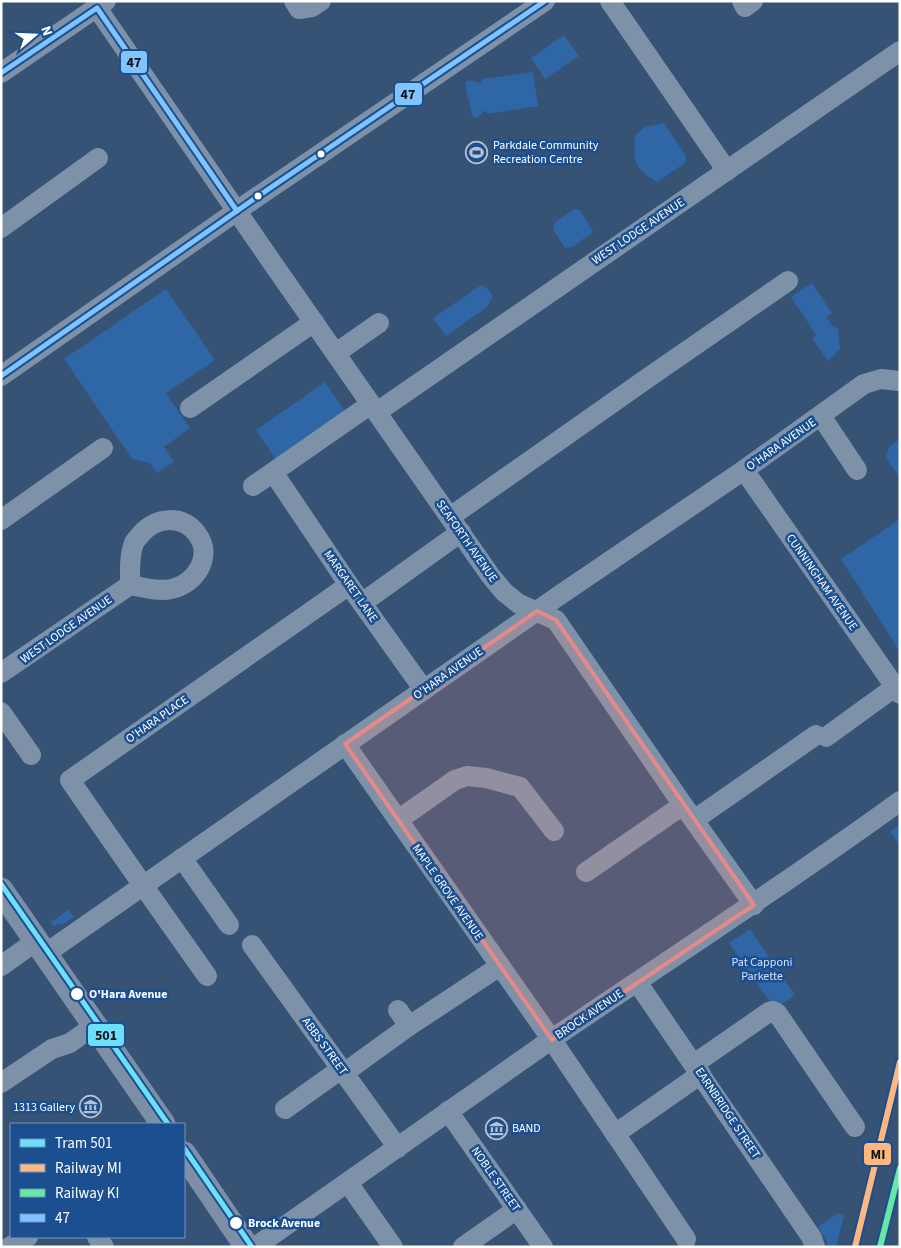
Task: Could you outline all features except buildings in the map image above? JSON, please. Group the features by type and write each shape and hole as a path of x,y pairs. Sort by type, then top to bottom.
{"main road":[{"path":"2,892 160,1123"},
{"path":"185,1155 247,1247"}],"street":[{"path":"294,1 299,10 312,7 321,1"},
{"path":"1,376 545,1"},
{"path":"610,1 727,171"},
{"path":"742,1 745,6 753,1"},
{"path":"1,73 102,4"},
{"name":"SEAFORTH AVENUE","path":"102,4 237,212 490,575 504,592 519,604 556,620 688,812 754,904"},
{"name":"WEST LODGE AVENUE","path":"253,486 374,408 727,171 900,52"},
{"path":"1,228 98,158"},
{"path":"362,603 455,525 652,375 788,281"},
{"path":"190,408 314,322"},
{"path":"336,353 379,323"},
{"name":"O'HARA AVENUE","path":"1,966 40,947 143,885 537,611 744,470 864,384 881,379 899,381"},
{"path":"821,416 858,470"},
{"path":"1,520 103,448"},
{"name":"CUNNINGHAM AVENUE","path":"744,470 897,691"},
{"name":"MARGARET LANE","path":"280,481 349,585 424,690"},
{"name":"WEST LODGE AVENUE","path":"1,673 130,585"},
{"name":"O'HARA PLACE","path":"143,885 70,780 349,585"},
{"path":"586,872 897,691"},
{"path":"1,712 31,755"},
{"name":"MAPLE GROVE AVENUE","path":"345,744 552,1040 686,1239"},
{"path":"398,820 455,780 467,776 486,778 520,788 554,831"},
{"name":"BROCK AVENUE","path":"255,1247 448,1111 721,924 754,904 900,801"},
{"path":"182,858 229,925"},
{"path":"143,885 207,976"},
{"name":"ABBS STREET","path":"252,945 398,1148"},
{"path":"285,1109 343,1071 404,1018 500,966"},
{"name":"EARNBRIDGE STREET","path":"637,982 812,1238 815,1247"},
{"path":"615,1134 769,1012 773,1011 777,1013 855,1127"},
{"path":"1,1083 52,1050 70,1043 94,1025"},
{"name":"NOBLE STREET","path":"448,1111 542,1247"},
{"path":"348,1182 393,1247"},
{"path":"463,1247 517,1209"},
{"path":"9,1247 26,1238"}],"highlighted area":[{"path":"537,611 556,620 754,905 552,1040 345,744"}],"green space":[{"path":"564,35 579,56 545,79 531,58"},
{"path":"533,72 538,106 487,114 486,110 474,118 465,83 467,81 473,80 482,84 482,79"},
{"path":"664,123 686,156 685,163 657,182 639,168 634,152 635,136 645,127"},
{"path":"574,209 580,210 593,232 572,247 565,248 553,229 555,222"},
{"path":"812,283 832,313 827,317 832,326 838,329 840,349 828,361 812,338 816,335 791,297"},
{"path":"481,285 487,288 493,296 487,307 446,336 433,318"},
{"path":"166,289 215,360 166,393 190,428 164,447 174,462 157,473 150,463 132,459 64,359"},
{"path":"325,382 346,413 277,461 256,430"},
{"path":"900,439 900,478 886,458 889,447"},
{"path":"900,519 900,652 841,559"},
{"path":"900,824 900,846 890,831"},
{"path":"68,910 74,917 62,925 60,923 54,926 51,922"},
{"name":"Pat Capponi Parkette","path":"750,929 795,995 779,1006 777,1002 772,1005 729,943"},
{"path":"838,1213 844,1216 836,1247 827,1247 827,1241 818,1227"}],"tram line":[{"name":"501","path":"1,884 167,1123"},
{"name":"501","path":"185,1149 252,1247"}],"rail line":[{"name":"MI","path":"855,1247 900,1062"},
{"name":"KI","path":"880,1247 900,1168"}],"transit line":[{"name":"47","path":"1,376 254,199 545,1"},
{"name":"47","path":"1,73 97,8 237,211"}],"place":[{"name":"Parkdale Community Recreation Centre","path":"477,152"},
{"name":"O'Hara Avenue","path":"77,994"},
{"name":"1313 Gallery","path":"91,1107"},
{"name":"BAND","path":"496,1128"},
{"name":"Brock Avenue","path":"236,1223"}]}
